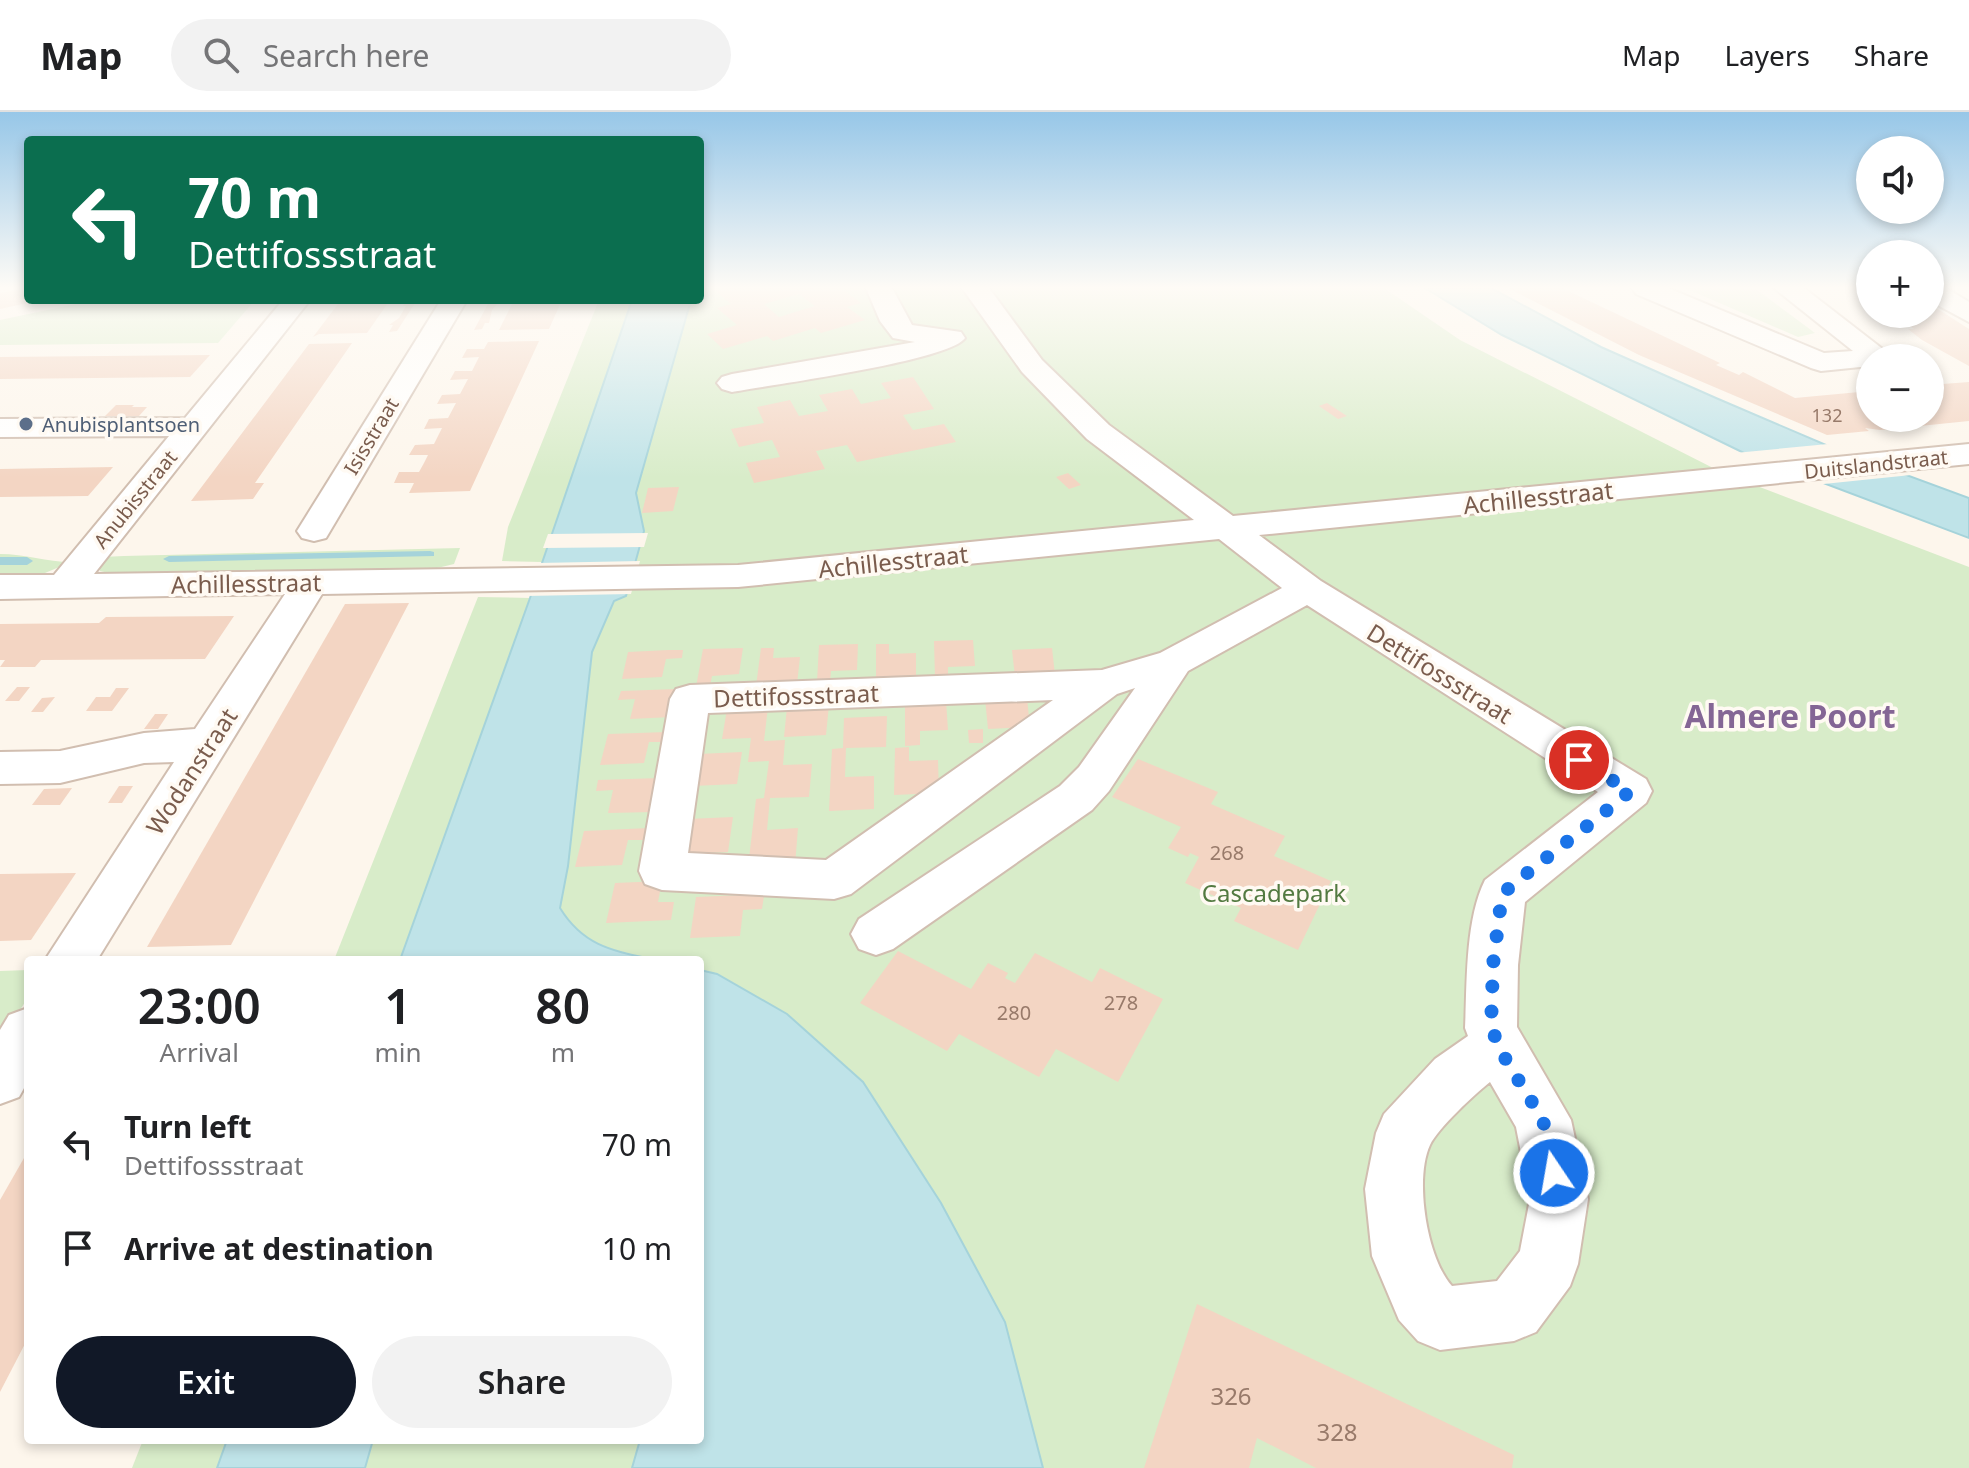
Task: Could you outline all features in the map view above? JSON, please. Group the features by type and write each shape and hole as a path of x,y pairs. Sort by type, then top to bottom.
{"street":[{"name":"Anubisstraat","path":"64,587 255,351"},
{"name":"Isisstraat","path":"314,531 423,351"},
{"path":"732,383 910,351"},
{"name":"Dettifossstraat","path":"1021,351 1098,432 1308,589 1630,791 1592,825 1540,861 1502,894 1493,965 1491,1028 1543,1120 1559,1199 1548,1264 1514,1310 1440,1319 1421,1298 1402,1256 1394,1189 1404,1133 1454,1077 1499,1044"},
{"path":"1796,351 1821,362 1856,359"},
{"path":"0,428 193,427"},
{"name":"Duitslandstraat","path":"1783,473 1969,454"},
{"name":"Achillesstraat","path":"0,587 738,576 1783,473"},
{"name":"Wodanstraat","path":"73,956 311,582"},
{"name":"Dettifossstraat","path":"1103,684 834,880 662,871 690,699 1103,684 1174,662 1308,589"},
{"name":"Dettifossstraat","path":"876,934 1076,798 1094,779 1174,662"},
{"path":"0,768 60,767 144,748 209,744"},
{"path":"0,1079 24,1039"}],"green space":[{"path":"578,351 614,351 542,562 502,561 508,527"},
{"name":"Cascadepark","path":"668,351 1482,351 1723,473 1969,567 1969,1468 345,1468 352,1444 704,1444 704,956 485,956"},
{"path":"460,548 454,564 429,570 113,574 100,571 98,562 102,557 124,556"},
{"path":"0,554 71,562 45,573 0,574"},
{"path":"478,597 530,598 401,956 336,956"},
{"path":"24,970 24,1004 0,1039 0,971"},
{"path":"141,1444 226,1444 217,1468 132,1468"}],"water":[{"path":"614,351 676,351 636,493 644,531 626,596 614,601 592,652 568,866 560,908 569,921 590,939 613,950 639,956 401,956"},
{"path":"1535,351 1611,351 1833,448 1969,498 1969,538 1744,453"},
{"path":"704,971 717,974 787,1014 863,1082 941,1203 1005,1322 1043,1468 632,1468 639,1444 704,1444"},
{"path":"226,1444 372,1444 365,1468 217,1468"}],"pier":[{"path":"1828,444 1911,475 1814,485 1735,453"},
{"path":"648,533 644,547 543,548 548,534"},
{"path":"640,561 631,594 526,596 538,563"}],"building":[{"path":"304,351 346,351 255,483 264,483 253,499 191,501"},
{"path":"466,351 534,351 470,491 409,493 414,483 394,483 399,472 419,472 428,455 409,455 415,445 434,444 442,428 424,429 429,419 448,418 456,403 437,404 442,395 460,394 468,379 450,380 455,371 472,371 479,357 462,358"},
{"path":"1632,351 1695,351 1720,363 1716,365 1739,375 1743,372 1795,398 1856,392 1856,432 1858,432 1827,435"},
{"path":"1944,351 1969,351 1969,366 1944,352"},
{"path":"210,355 190,377 0,379 0,357"},
{"path":"913,377 934,409 903,415 913,430 944,424 956,442 857,462 847,445 816,451 825,469 754,483 746,463 780,457 772,440 739,447 731,429 764,423 757,407 790,400 799,416 828,411 819,395 852,389 861,404 891,398 881,383"},
{"path":"1969,382 1969,421 1944,424 1944,384"},
{"path":"1327,403 1347,416 1338,419 1319,406"},
{"path":"116,405 147,407 139,416 105,416"},
{"path":"113,467 88,496 0,497 0,469"},
{"path":"1068,473 1081,485 1069,489 1056,477"},
{"path":"679,487 673,511 642,513 648,488"},
{"path":"409,603 231,945 147,947 345,604"},
{"path":"234,616 205,659 41,660 35,667 0,667 5,660 0,660 0,624 99,623 106,617"},
{"path":"973,640 975,666 948,667 948,678 935,678 934,641"},
{"path":"858,644 857,670 831,671 830,682 817,682 819,645"},
{"path":"876,644 889,644 889,654 916,653 916,680 876,682"},
{"path":"743,648 739,674 712,676 710,686 696,687 703,649"},
{"path":"761,648 774,648 773,658 800,657 797,684 756,686"},
{"path":"1052,648 1055,675 1015,677 1012,650"},
{"path":"683,650 682,658 666,659 662,677 622,679 628,652"},
{"path":"17,687 30,687 19,701 5,701"},
{"path":"116,688 129,688 112,711 86,711 96,697 110,697"},
{"path":"677,689 672,717 630,719 635,699 618,700 621,691"},
{"path":"55,697 43,712 31,712 42,698"},
{"path":"1027,698 1030,727 988,729 985,699"},
{"path":"946,701 948,730 920,731 920,745 905,746 905,702"},
{"path":"829,705 826,735 784,737 787,707"},
{"path":"768,707 764,741 785,740 783,765 812,764 809,797 770,798 767,830 798,828 795,865 748,867 756,799 764,798 769,761 748,762 751,738 722,739 727,709"},
{"path":"155,714 168,714 158,729 144,729"},
{"path":"887,716 886,747 846,748 845,777 874,776 874,809 829,811 832,749 843,748 844,718"},
{"path":"983,729 983,743 969,743 968,730"},
{"path":"667,732 665,742 649,742 644,763 600,765 608,734"},
{"path":"909,747 909,761 938,760 939,793 894,795 895,748"},
{"path":"742,752 737,784 693,786 698,754"},
{"path":"1138,759 1218,792 1211,804 1285,836 1274,856 1331,881 1298,950 1234,921 1241,908 1185,883 1199,857 1190,853 1188,857 1168,848 1181,827 1112,797"},
{"path":"660,778 654,812 608,813 613,790 596,791 598,780"},
{"path":"119,786 133,786 122,803 108,803"},
{"path":"72,788 60,805 32,805 44,789"},
{"path":"733,817 728,852 682,854 688,819"},
{"path":"649,828 646,840 628,840 622,865 575,867 584,831"},
{"path":"76,873 31,940 0,941 0,874"},
{"path":"662,881 658,902 674,902 671,920 606,923 615,883"},
{"path":"764,896 762,909 743,910 740,936 690,938 696,897"},
{"path":"898,951 971,989 988,963 1008,973 1005,978 1015,983 1035,953 1092,982 1100,968 1163,999 1118,1082 1056,1049 1039,1077 959,1034 947,1051 860,1003"},
{"path":"24,1158 24,1346 0,1392 0,1200"},
{"path":"1197,1304 1514,1455 1512,1468 1316,1468 1257,1438 1249,1468 1144,1468"}],"waterway":[{"path":"169,559 430,554"},
{"path":"0,561 27,561"}],"place":[{"name":"Anubisplantsoen","path":"26,424"}],"district":[{"name":"Almere Poort","path":"1790,715"}],"route":[{"path":"1554,1173 1543,1120 1506,1060 1491,1028 1493,965 1502,894 1540,861 1592,825 1630,791 1579,760"}]}
